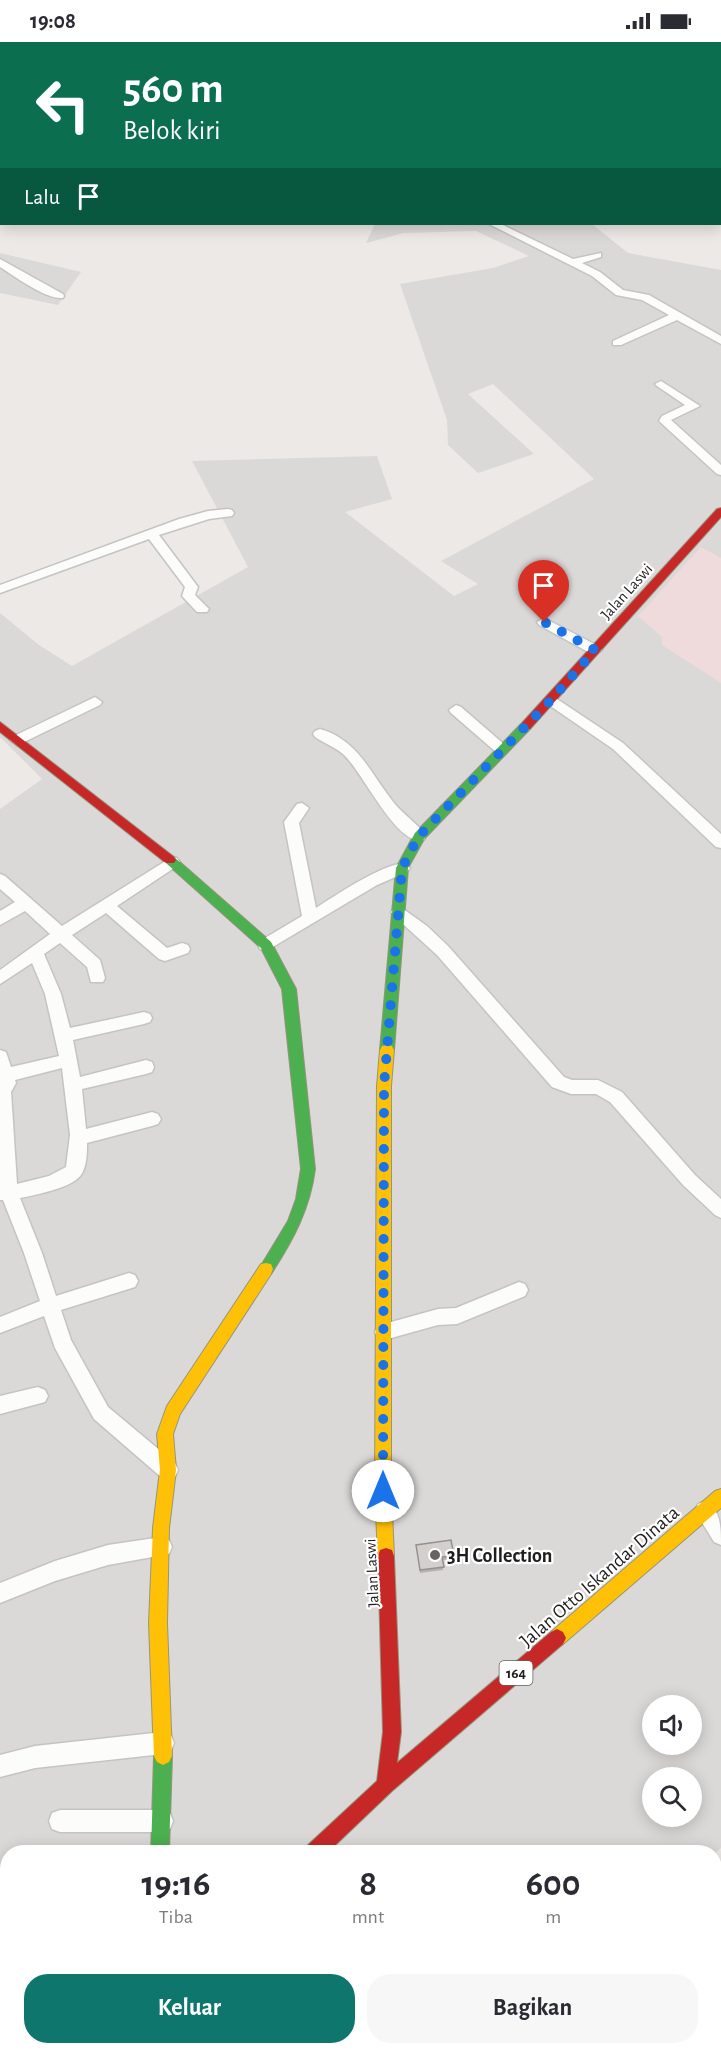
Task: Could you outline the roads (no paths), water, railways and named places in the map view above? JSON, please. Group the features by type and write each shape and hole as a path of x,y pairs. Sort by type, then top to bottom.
{"street":[{"path":"496,225 574,262 602,278 620,293 645,297 721,341"},
{"path":"574,262 597,255"},
{"path":"0,262 59,296"},
{"path":"617,343 677,316"},
{"path":"661,384 694,406 666,418 665,421 721,471"},
{"name":"Jalan Laswi","path":"386,1785 392,1721 383,1491 384,1086 402,868 419,836 551,700 721,511"},
{"path":"0,590 107,548 208,515 228,513"},
{"path":"152,534 192,587 188,594 189,597 202,609"},
{"path":"544,622 595,650"},
{"path":"551,700 618,746 721,843"},
{"path":"17,740 95,702"},
{"path":"456,710 501,749"},
{"path":"0,726 172,862 266,945 289,989 307,1157 306,1194 296,1223 173,1411 165,1434 168,1470 161,1528 158,1623 163,1743 160,1845"},
{"path":"320,734 348,750 359,762 388,806 406,826 419,836"},
{"path":"302,808 291,822 310,919"},
{"path":"0,976 172,862"},
{"path":"266,945 372,881 402,868"},
{"path":"0,880 94,964 97,978"},
{"path":"0,919 25,903"},
{"path":"106,905 165,955 182,949"},
{"path":"399,912 417,925 444,952 558,1082 571,1087 598,1088 616,1097 689,1180 721,1210"},
{"path":"5,1193 69,1176 75,1170 77,1138 73,1085 64,1036 52,992 34,952"},
{"path":"64,1036 144,1018"},
{"path":"0,1057 3,1087 5,1193 33,1253 62,1342 101,1413 168,1470"},
{"path":"3,1087 68,1060"},
{"path":"73,1085 146,1067"},
{"path":"77,1138 152,1119"},
{"path":"0,1325 49,1306 129,1281"},
{"path":"384,1332 438,1317 457,1316 519,1290"},
{"path":"0,1405 38,1396"},
{"name":"Jalan Otto Iskandar Dinata","path":"322,1845 386,1785 721,1497"},
{"path":"705,1511 721,1535"},
{"path":"0,1593 55,1571 108,1556 162,1547"},
{"path":"0,1766 35,1757 163,1743"},
{"path":"60,1821 162,1821"}],"place":[{"name":"3H Collection","path":"435,1555"}]}
